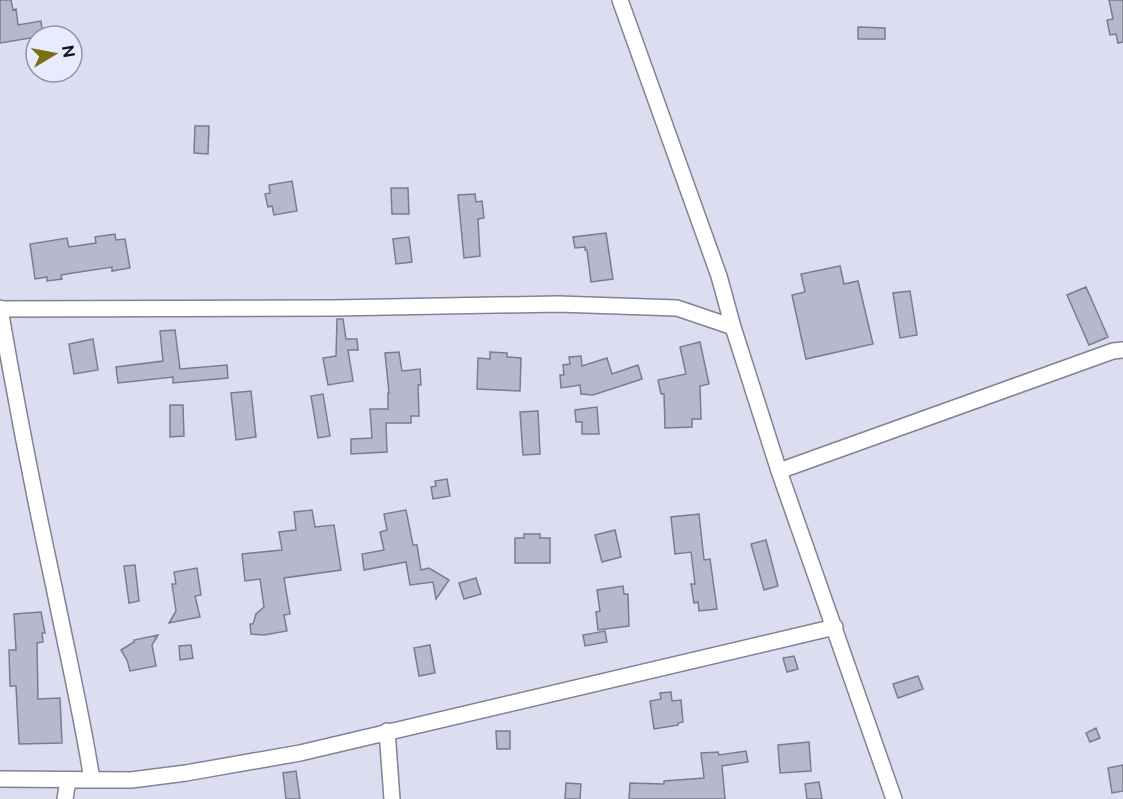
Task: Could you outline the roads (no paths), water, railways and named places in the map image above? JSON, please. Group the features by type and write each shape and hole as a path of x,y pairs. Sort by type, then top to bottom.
{"street":[{"path":"620,0 719,276 779,471 894,799"},
{"path":"92,780 81,711 54,588 7,396 0,308 333,308 558,304 677,308 733,327"},
{"path":"779,471 1102,355 1123,350"},
{"path":"0,779 131,780 300,753 835,627"},
{"path":"387,732 392,799"},
{"path":"65,799 69,780"}]}
